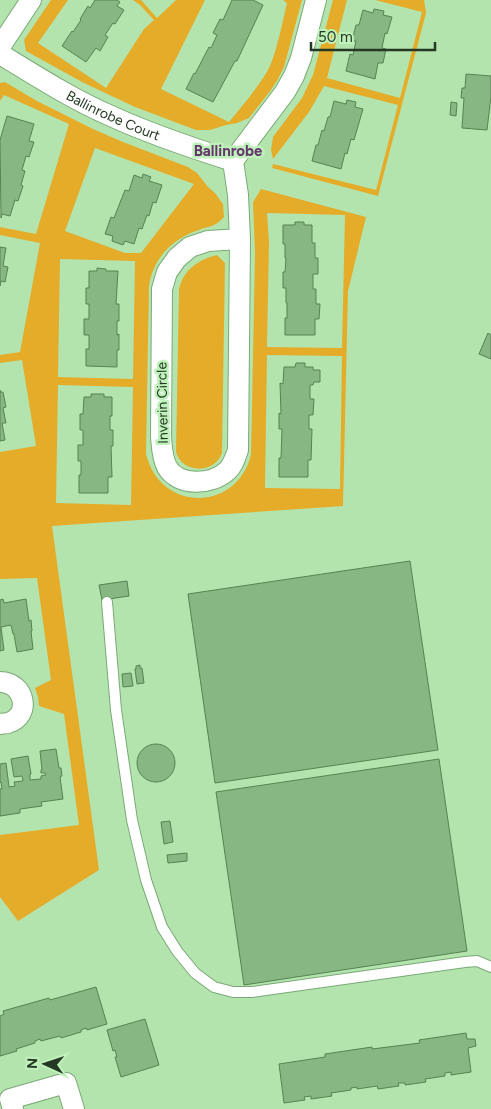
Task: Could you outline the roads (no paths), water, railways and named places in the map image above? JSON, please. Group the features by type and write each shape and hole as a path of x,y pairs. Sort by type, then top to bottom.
{"street":[{"path":"0,47 31,0"},
{"path":"234,161 285,92 294,76 301,58 316,0"},
{"name":"Ballinrobe Court","path":"0,54 109,116 190,148 234,161"},
{"name":"Inverin Circle","path":"234,161 240,239 238,450 233,464 227,471 216,478 204,481 190,481 176,477 167,468 163,455 161,436 162,289 167,272 177,258 190,247 208,241 240,239"},
{"path":"0,682 14,685 19,691 23,702 21,712 16,719 9,723 0,724"},
{"path":"13,1109 10,1099 66,1083 74,1109"}],"lane":[{"path":"107,602 118,728 132,820 146,880 162,927 177,951 195,973 214,986 233,992 252,992 465,962 478,961 491,967"}],"district":[{"name":"Ballinrobe","path":"228,151"}]}
